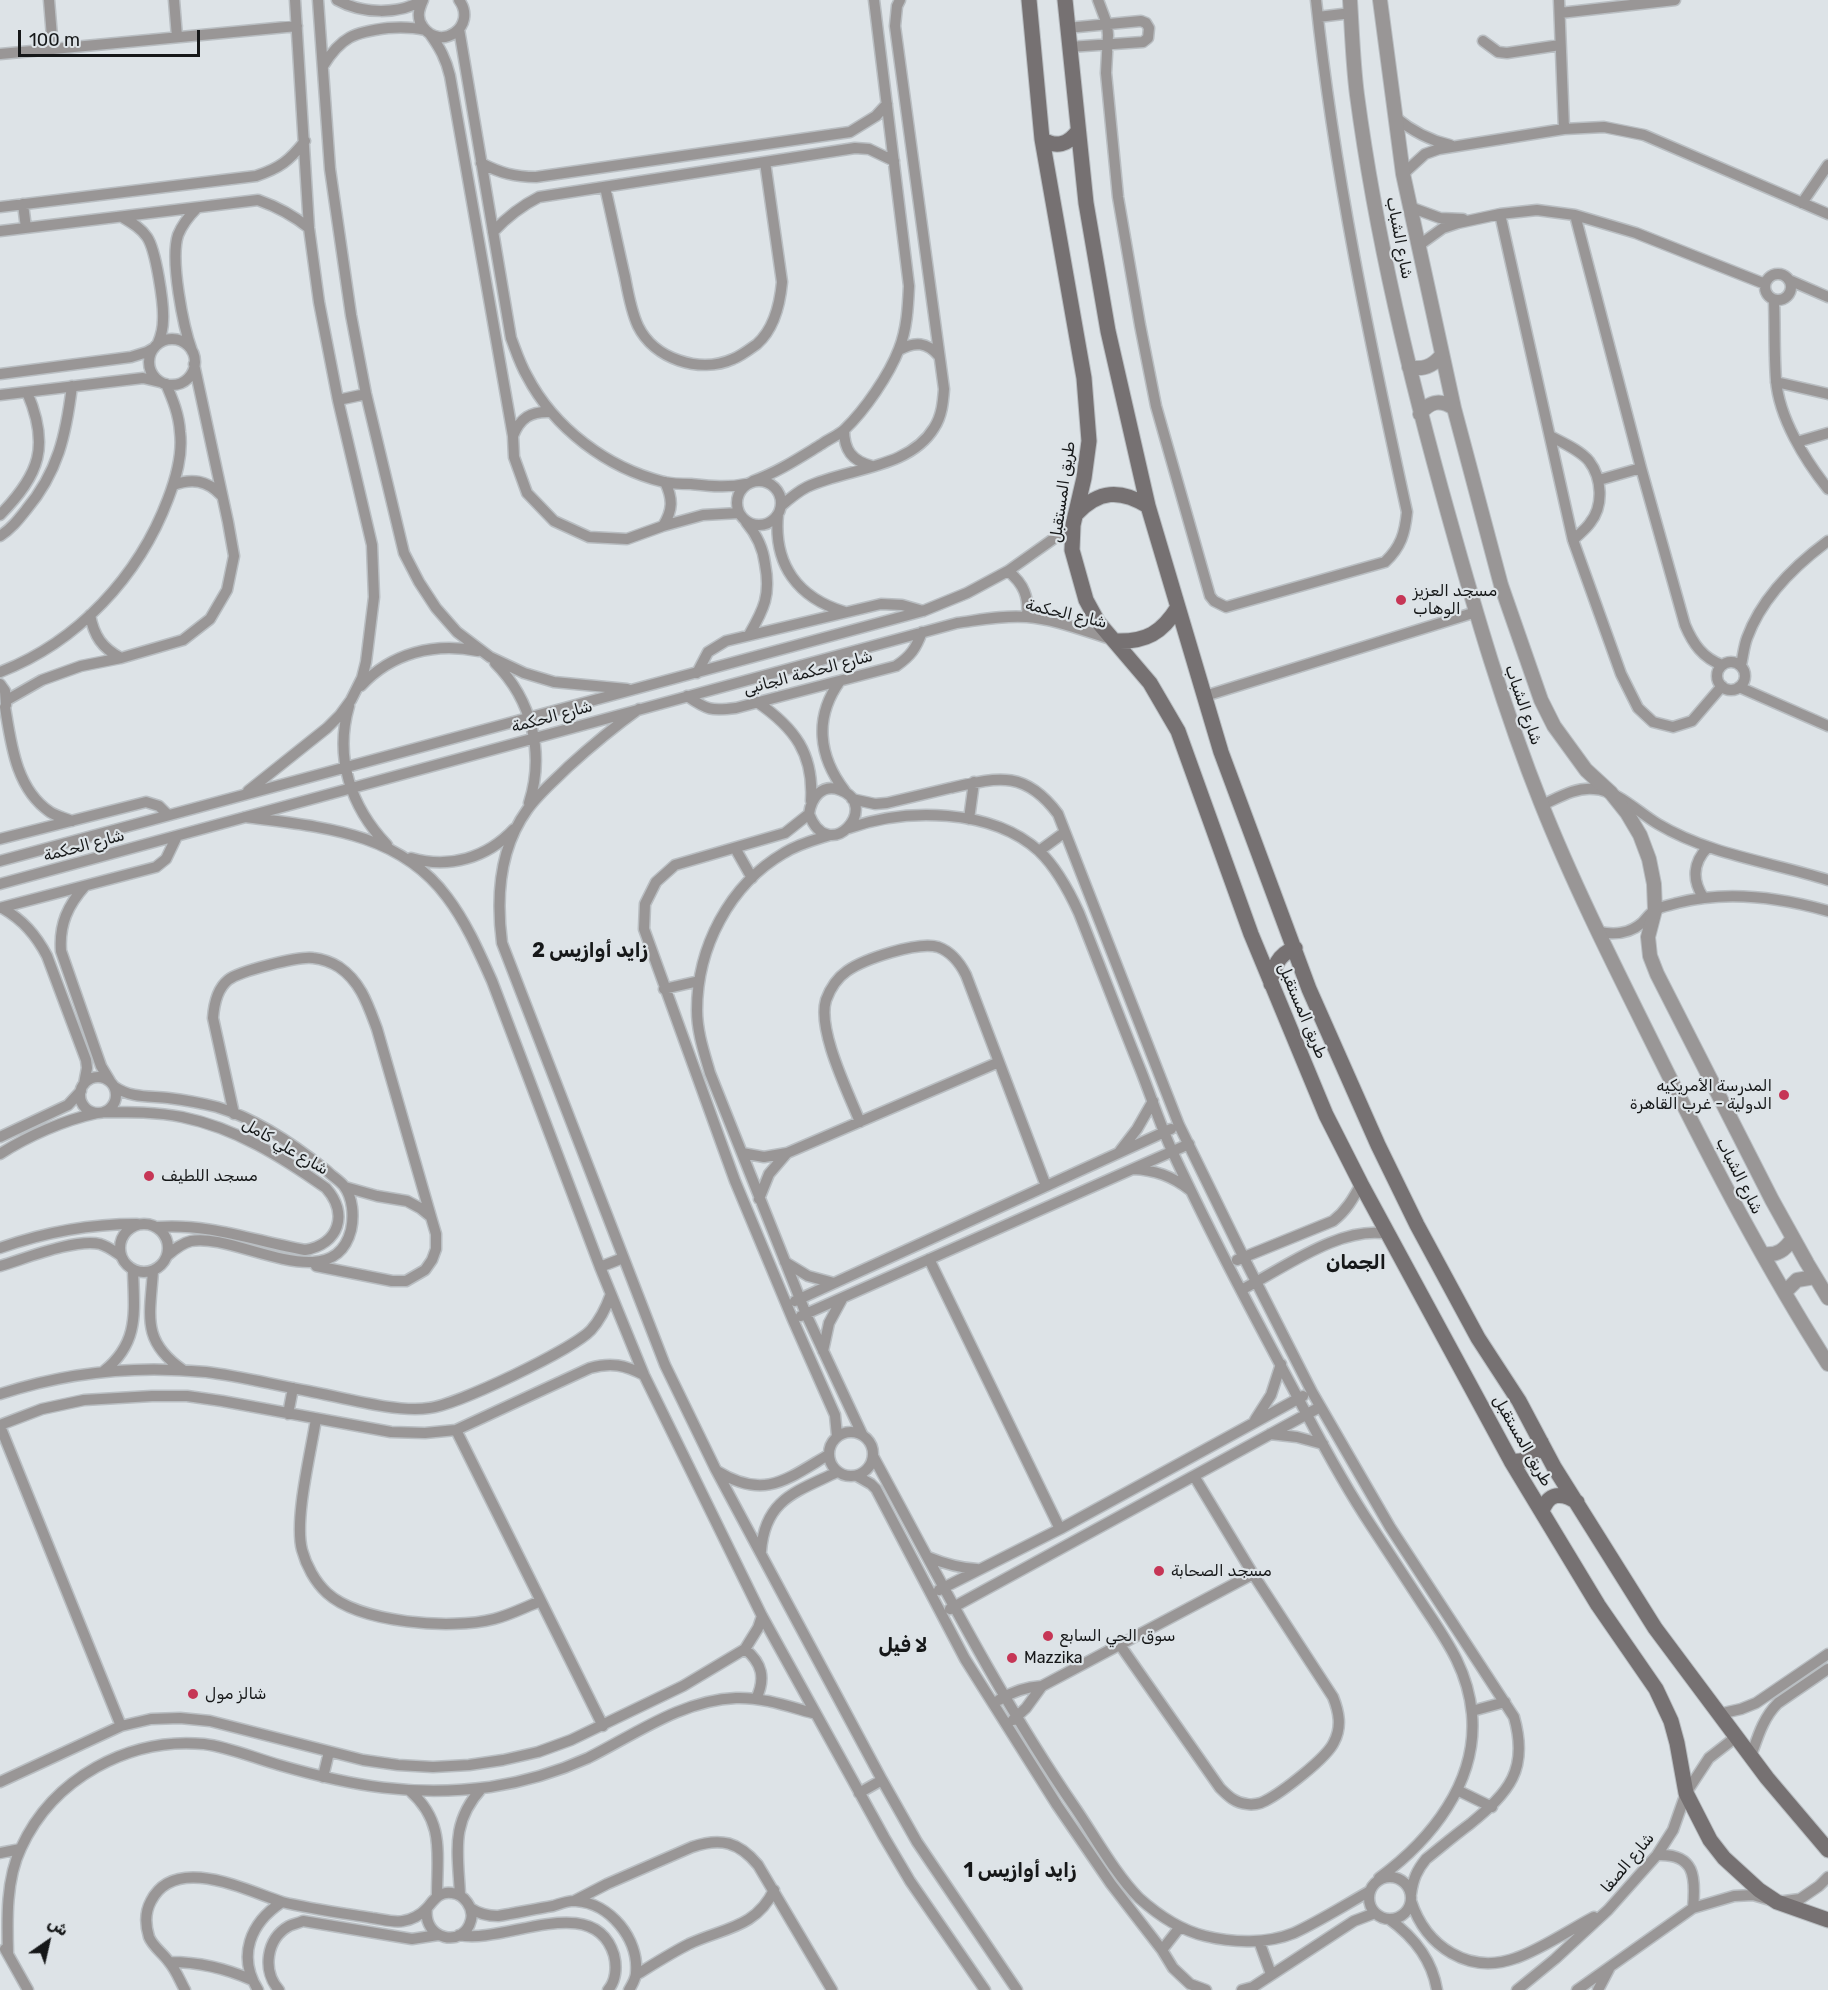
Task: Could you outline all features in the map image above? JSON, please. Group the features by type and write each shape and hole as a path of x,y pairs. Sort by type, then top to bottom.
{"main road":[{"name":"طريق المستقبل","path":"1029,0 1042,139 1084,378 1088,414 1089,441 1074,520 1072,550 1086,600 1098,622 1150,683 1178,731 1271,984 1326,1115 1360,1184 1511,1461 1598,1605 1656,1689 1671,1721 1686,1792 1710,1840 1724,1858 1759,1890 1777,1902 1828,1920"},
{"name":"طريق المستقبل","path":"1065,0 1086,203 1108,331 1148,506 1221,752 1309,989 1378,1145 1417,1225 1478,1338 1519,1401 1541,1442 1655,1628 1750,1756 1828,1850"},
{"path":"1042,139 1057,145 1073,139 1078,131"},
{"path":"1074,520 1086,503 1101,496 1118,494 1134,498 1148,506"},
{"path":"1116,641 1145,638 1159,631 1178,607"},
{"path":"1271,984 1277,961 1285,953 1295,948"},
{"path":"1511,1461 1518,1462 1529,1458 1541,1442"},
{"path":"1542,1512 1548,1501 1557,1496 1564,1495 1577,1502"}],"street":[{"path":"49,0 53,49"},
{"path":"174,0 177,37"},
{"path":"296,0 309,228 319,302 338,400 372,546 374,597 372,622 366,662 344,727 345,768 350,788 360,810 372,830 388,847"},
{"path":"318,0 330,169 351,315 366,394 404,553 436,608 457,632 485,655 514,685 530,719 534,737 536,774 527,809"},
{"path":"337,0 362,10 402,9 423,0"},
{"path":"423,0 418,15 420,23 440,46 450,76 513,436 514,457 528,493 554,521 589,537 627,539 703,515 741,516 751,524 766,524 773,520 780,510 805,488 905,456 922,444 935,428 942,409 944,389 895,26 897,6 900,0"},
{"path":"749,635 765,603 769,585 763,550 752,529 741,516 736,505 737,497 749,483 788,466 844,430 866,405 899,350 908,307 909,286 874,0"},
{"path":"1098,0 1107,24 1106,73 1118,197 1156,406 1210,596 1214,601 1226,607 1385,562 1395,553 1406,528 1407,512 1366,325 1328,97 1316,0"},
{"name":"شارع الشباب","path":"1380,0 1402,174 1441,356 1501,585 1541,700 1554,726 1586,770 1611,793 1627,813 1640,835 1654,884 1654,910 1648,937 1650,956 1657,974 1793,1238 1828,1298"},
{"path":"1559,0 1564,129"},
{"path":"1560,13 1675,0"},
{"path":"461,1 464,17 459,29 511,338 527,377 550,412 574,436 602,456 633,472 665,482 724,487 762,481 777,489 780,497 777,525 780,549 794,580 808,595 826,606 846,612"},
{"path":"1318,17 1351,7"},
{"name":"شارع الشباب","path":"1351,7 1357,93 1383,248 1409,367 1476,612 1507,710 1542,805 1599,932 1744,1222 1828,1364"},
{"path":"1067,28 1141,21 1146,23 1150,33 1143,42 1069,46"},
{"path":"0,54 297,26"},
{"path":"323,66 333,51 346,39 363,31 402,27 446,37 459,29"},
{"path":"1483,41 1498,52 1507,53 1560,45"},
{"path":"482,163 498,172 517,177 536,177 850,132 870,120 887,104"},
{"path":"1395,117 1407,128 1422,136 1453,145"},
{"path":"1402,174 1425,154 1439,148 1564,129 1604,127 1644,135 1828,214"},
{"path":"0,207 256,176 275,170 291,158 305,141"},
{"path":"493,232 522,205 540,197 855,148 869,149 894,161"},
{"path":"679,156 682,175"},
{"path":"605,187 631,307 638,326 650,344 675,360 704,365 733,360 758,343 775,319 781,301 782,282 765,162"},
{"path":"1802,203 1828,165"},
{"path":"558,174 561,194"},
{"path":"0,231 258,201 285,211 309,228"},
{"path":"22,204 26,228"},
{"path":"1410,207 1440,218 1472,219"},
{"path":"4,708 42,680 81,666 121,658 183,640 210,619 227,590 234,556 192,351 183,319 175,252 186,220 197,208"},
{"path":"1418,246 1443,228 1472,219 1537,210 1575,215 1636,233 1765,284"},
{"path":"1500,214 1573,540 1621,674 1638,708 1653,722 1673,727 1692,722 1722,686"},
{"path":"1575,215 1641,468 1685,625 1700,651 1712,661 1722,665"},
{"path":"0,672 44,650 68,634 117,587 141,556 159,521 180,460 180,434 176,408 163,383 153,375 149,366 150,356 162,334 163,313 154,256 143,232 122,217"},
{"path":"1789,280 1791,286 1786,297 1774,300 1766,294 1767,279 1776,274 1828,297"},
{"path":"1774,300 1776,382 1784,413 1814,472 1828,489"},
{"path":"0,374 131,357 147,352 167,339 186,344 192,351"},
{"path":"899,350 909,344 921,343 932,347 940,356"},
{"path":"1409,367 1423,369 1431,366 1441,356"},
{"path":"0,395 143,378 176,384 185,380 192,373 194,364"},
{"path":"1776,382 1828,394"},
{"path":"0,536 10,529 41,492 57,459 68,423 72,386"},
{"path":"0,515 19,496 36,465 40,440 37,415 27,392"},
{"path":"338,400 366,394"},
{"path":"1420,414 1426,406 1435,402 1445,402 1454,408"},
{"path":"513,436 518,424 526,416 538,411 550,412"},
{"path":"844,430 844,443 850,454 860,463 872,466"},
{"path":"1797,442 1828,433"},
{"path":"1550,436 1573,448 1589,461 1599,480 1600,502 1591,522 1573,540"},
{"path":"1599,480 1641,468"},
{"path":"173,485 183,481 204,482 221,495"},
{"path":"663,526 672,504 665,482"},
{"name":"شارع الحكمة","path":"0,861 923,611 967,593 1008,571 1074,520"},
{"path":"1739,687 1745,676 1741,665 1747,638 1762,608 1781,581 1804,558 1828,541"},
{"path":"1008,571 1025,591 1028,604 1027,617"},
{"path":"697,673 708,652 726,641 881,604 903,605 923,611"},
{"path":"1205,696 1476,612"},
{"path":"90,615 92,629 99,641 121,658"},
{"name":"شارع الحكمة","path":"0,884 922,632 969,622 1027,617 1072,627 1116,641"},
{"name":"شارع الحكمة الجانبى","path":"687,696 704,708 720,710 896,666 915,650 922,632"},
{"path":"242,795 327,728 340,715 353,696 380,669 412,653 446,647 485,655 524,673 554,682 636,690"},
{"path":"1741,665 1735,662 1722,665 1717,675 1722,686 1728,689 1739,687 1828,726"},
{"path":"840,681 830,694 824,709 823,742 835,779 856,808 855,819 849,828"},
{"path":"0,684 5,691 4,708 22,779 34,798 51,813 72,821"},
{"path":"757,702 776,714 803,748 811,773 810,809 813,824 820,831 830,835"},
{"path":"639,709 592,745 527,809 507,852 500,882 498,913 502,943 665,1365 716,1470 917,1842 1017,1990"},
{"path":"837,1436 835,1415 735,1181 664,989 644,929 645,904 656,882 675,865 785,833 810,809 816,795 825,789 835,788 875,804 974,782 993,779 1013,780 1031,787 1046,799 1058,814 1179,1125 1320,1407 1390,1527 1514,1717 1519,1734 1519,1752 1516,1772 1506,1791 1492,1807 1426,1858 1413,1881 1409,1909 1404,1915 1389,1920"},
{"path":"969,819 974,782"},
{"path":"1542,805 1576,790 1594,789 1611,793 1661,826 1708,847 1827,876"},
{"path":"0,839 146,802 159,806 168,815"},
{"path":"857,1476 871,1465 872,1447 862,1434 806,1314 710,1073 701,1043 697,1012 699,981 714,930 731,902 752,878 782,854 797,846 874,820 933,814 969,819 1006,831 1039,851 1060,877 1079,913 1173,1151 1240,1290 1306,1414 1370,1524 1454,1651 1466,1680 1472,1711 1473,1732 1471,1752 1465,1771 1445,1811 1424,1839 1398,1864 1379,1878 1370,1891 1294,1933 1259,1941 1229,1941 1204,1936 1180,1927 1157,1913 1137,1896 1121,1876 1004,1697 873,1456"},
{"path":"245,817 335,831 388,847 419,868 448,898 479,952 492,981 610,1294 644,1375 762,1616 910,1881 985,1990"},
{"path":"402,855 423,861 445,863 466,860 504,839 519,823"},
{"path":"1039,851 1065,832"},
{"path":"1,908 162,864 177,836"},
{"path":"1703,897 1696,883 1696,867 1698,860 1708,847"},
{"path":"735,848 752,878"},
{"path":"1,908 24,923 47,956 86,1060 86,1076 81,1099 84,1106 100,1112 111,1108 116,1095 101,1066 61,951 60,937 63,922 75,897 85,886"},
{"path":"1599,932 1614,934 1629,932 1641,924 1654,910 1703,897 1772,898 1828,911"},
{"path":"860,1122 828,1038 824,1020 826,1001 834,984 846,971 861,963 911,947 925,945 939,948 952,954 961,964 966,975 1046,1186"},
{"path":"234,1114 213,1018 214,1004 219,991 228,980 240,973 303,958 325,960 338,966 359,987 367,1001 431,1217"},
{"path":"492,981 513,974"},
{"path":"664,989 699,981"},
{"path":"742,1154 764,1158 787,1153 999,1062"},
{"path":"0,1137 68,1106 89,1079 104,1077 112,1084"},
{"name":"شارع علي كامل","path":"112,1084 130,1095 168,1098 217,1107 234,1114 287,1142 345,1187 406,1201 420,1208 431,1217 436,1234 436,1248 432,1260 425,1270 406,1281 392,1281 304,1263 214,1241 201,1240 183,1244 168,1255"},
{"path":"1117,1154 1137,1129 1153,1101"},
{"name":"شارع علي كامل","path":"0,1155 40,1133 76,1118 100,1112 158,1114 204,1123 244,1138 326,1188 333,1196 338,1205 338,1226 325,1243 305,1250"},
{"path":"786,1304 1179,1125"},
{"path":"793,1320 1189,1144"},
{"path":"759,1199 769,1174 787,1153"},
{"path":"1130,1169 1163,1174 1179,1181 1192,1192"},
{"path":"735,1181 750,1175"},
{"path":"326,1188 335,1178"},
{"path":"1228,1264 1333,1221 1350,1204 1360,1184"},
{"name":"شارع علي كامل","path":"304,1263 326,1261 336,1254 347,1240 353,1222 353,1210 345,1187"},
{"path":"989,1212 997,1229"},
{"path":"0,1248 41,1235 71,1229 147,1223 157,1227 165,1234 168,1244 168,1255 162,1265 153,1271 133,1270 125,1264 120,1255 119,1245 122,1236 129,1228 138,1224"},
{"path":"157,1227 175,1225 208,1228 305,1250 304,1263"},
{"path":"1240,1290 1343,1237 1363,1233 1388,1234"},
{"path":"1763,1254 1770,1255 1779,1252 1793,1238"},
{"path":"0,1266 63,1247 89,1243 100,1244 120,1255"},
{"path":"600,1267 623,1258"},
{"path":"929,1259 1060,1529"},
{"path":"785,1262 808,1276 834,1283"},
{"path":"104,1371 124,1351 131,1337 135,1322 133,1270"},
{"path":"153,1271 150,1322 152,1336 159,1350 183,1371"},
{"path":"1785,1292 1797,1280 1815,1277"},
{"path":"0,1394 72,1375 104,1371 183,1371 207,1373 396,1408 429,1408 452,1402 535,1364 580,1339 599,1320 610,1294"},
{"path":"823,1351 829,1323 843,1298"},
{"path":"121,1726 0,1425 42,1409 84,1400 187,1396 391,1432 425,1433 456,1430 590,1368 604,1364 618,1364 644,1375"},
{"path":"1254,1423 1270,1395 1281,1364"},
{"path":"288,1414 293,1388"},
{"path":"932,1594 1060,1529 1312,1392"},
{"path":"942,1613 1320,1407"},
{"path":"316,1419 300,1522 302,1549 311,1573 327,1593 358,1610 425,1624 459,1624 494,1619 541,1601"},
{"path":"456,1430 603,1726"},
{"path":"862,1434 845,1432 837,1436 829,1448 830,1461 837,1472 857,1476 871,1484 876,1490 965,1659 992,1704 1111,1884 1162,1950 1173,1968 1190,1984 1206,1990"},
{"path":"1270,1434 1297,1437 1323,1444"},
{"path":"716,1470 748,1485 766,1485 784,1482 828,1455"},
{"path":"761,1552 762,1535 768,1519 778,1505 791,1495 837,1472"},
{"path":"1120,1645 1220,1788 1232,1800 1247,1805 1262,1803 1327,1754 1335,1741 1339,1727 1339,1712 1334,1697 1253,1574 1194,1476"},
{"path":"1121,1496 1130,1511"},
{"path":"928,1557 953,1566 980,1569"},
{"path":"992,1704 1016,1690 1042,1686 1253,1574"},
{"path":"0,1782 121,1726 180,1718 210,1721 363,1760 398,1765 433,1767 503,1760 538,1752 571,1740 683,1686 745,1649 758,1628 762,1616"},
{"path":"745,1649 754,1656 760,1666 761,1688 756,1698"},
{"path":"1719,1714 1742,1709 1755,1703 1828,1654"},
{"path":"1750,1756 1761,1726 1771,1710 1828,1669"},
{"path":"1006,1725 1035,1698 1042,1686"},
{"path":"8,1953 7,1926 12,1875 20,1849 33,1827 48,1806 66,1788 109,1760 140,1748 176,1743 206,1744 371,1788 438,1792 504,1785 559,1770 700,1704 718,1700 756,1698 816,1714"},
{"path":"1472,1711 1505,1702"},
{"name":"شارع الصفا","path":"1517,1990 1556,1959 1608,1910 1657,1855 1673,1830 1686,1792 1712,1754 1736,1737"},
{"path":"323,1777 329,1752"},
{"path":"859,1793 882,1780"},
{"path":"460,1895 458,1831 466,1807 482,1788"},
{"path":"1457,1790 1492,1807"},
{"path":"410,1791 427,1809 436,1831 437,1896"},
{"path":"470,1908 488,1917 574,1901 641,1868 705,1842 721,1841 735,1845 748,1853 758,1865 832,1990"},
{"path":"0,1853 20,1849"},
{"path":"1657,1855 1671,1855 1684,1860 1692,1871 1695,1885 1693,1908"},
{"path":"1577,1990 1693,1908 1734,1896 1753,1895 1777,1902 1800,1899 1820,1886 1828,1877"},
{"path":"185,1990 170,1962 158,1951 150,1938 146,1924 147,1908 154,1895 164,1885 177,1878 213,1879 307,1908 401,1922 411,1919 427,1908 437,1896 452,1893 460,1895 470,1908 471,1921 459,1935"},
{"path":"1379,1878 1395,1878 1408,1886 1416,1915 1439,1946 1457,1956 1476,1962 1497,1963 1517,1958 1608,1910"},
{"path":"279,1990 269,1975 267,1961 270,1947 278,1935 290,1926 303,1922 412,1939 438,1935 444,1937 487,1936 573,1922 587,1925 600,1933 609,1944 616,1971 610,1987 627,1990 636,1975 688,1944 748,1920 768,1902 774,1890"},
{"path":"1370,1891 1369,1899 1375,1914"},
{"path":"574,1901 592,1905 608,1913 621,1925 633,1948 636,1975"},
{"path":"258,1990 252,1980 248,1956 252,1934 259,1921 269,1910 282,1902"},
{"path":"556,1905 559,1923"},
{"path":"303,1922 307,1908"},
{"path":"427,1908 428,1923 438,1935"},
{"path":"1242,1990 1253,1987 1364,1916 1375,1914 1389,1920 1411,1937 1427,1958 1435,1975 1437,1990"},
{"path":"1162,1950 1180,1927"},
{"path":"0,1941 28,1990"},
{"path":"1259,1941 1271,1974"},
{"path":"170,1962 220,1967 252,1980"},
{"path":"1598,1990 1611,1965"}],"place":[{"name":"مسجد العزيز الوهاب","path":"1401,600"},
{"name":"المدرسة الأمريكيه الدولية - غرب القاهرة","path":"1784,1095"},
{"name":"مسجد اللطيف","path":"149,1176"},
{"name":"مسجد الصحابة","path":"1159,1571"},
{"name":"سوق الحي السابع","path":"1048,1636"},
{"name":"Mazzika","path":"1012,1658"},
{"name":"شالز مول","path":"193,1694"}],"district":[{"name":"زايد أوازيس 2","path":"590,951"},
{"name":"الجمان","path":"1356,1263"},
{"name":"لا فيل","path":"903,1646"},
{"name":"زايد أوازيس 1","path":"1020,1871"}]}
